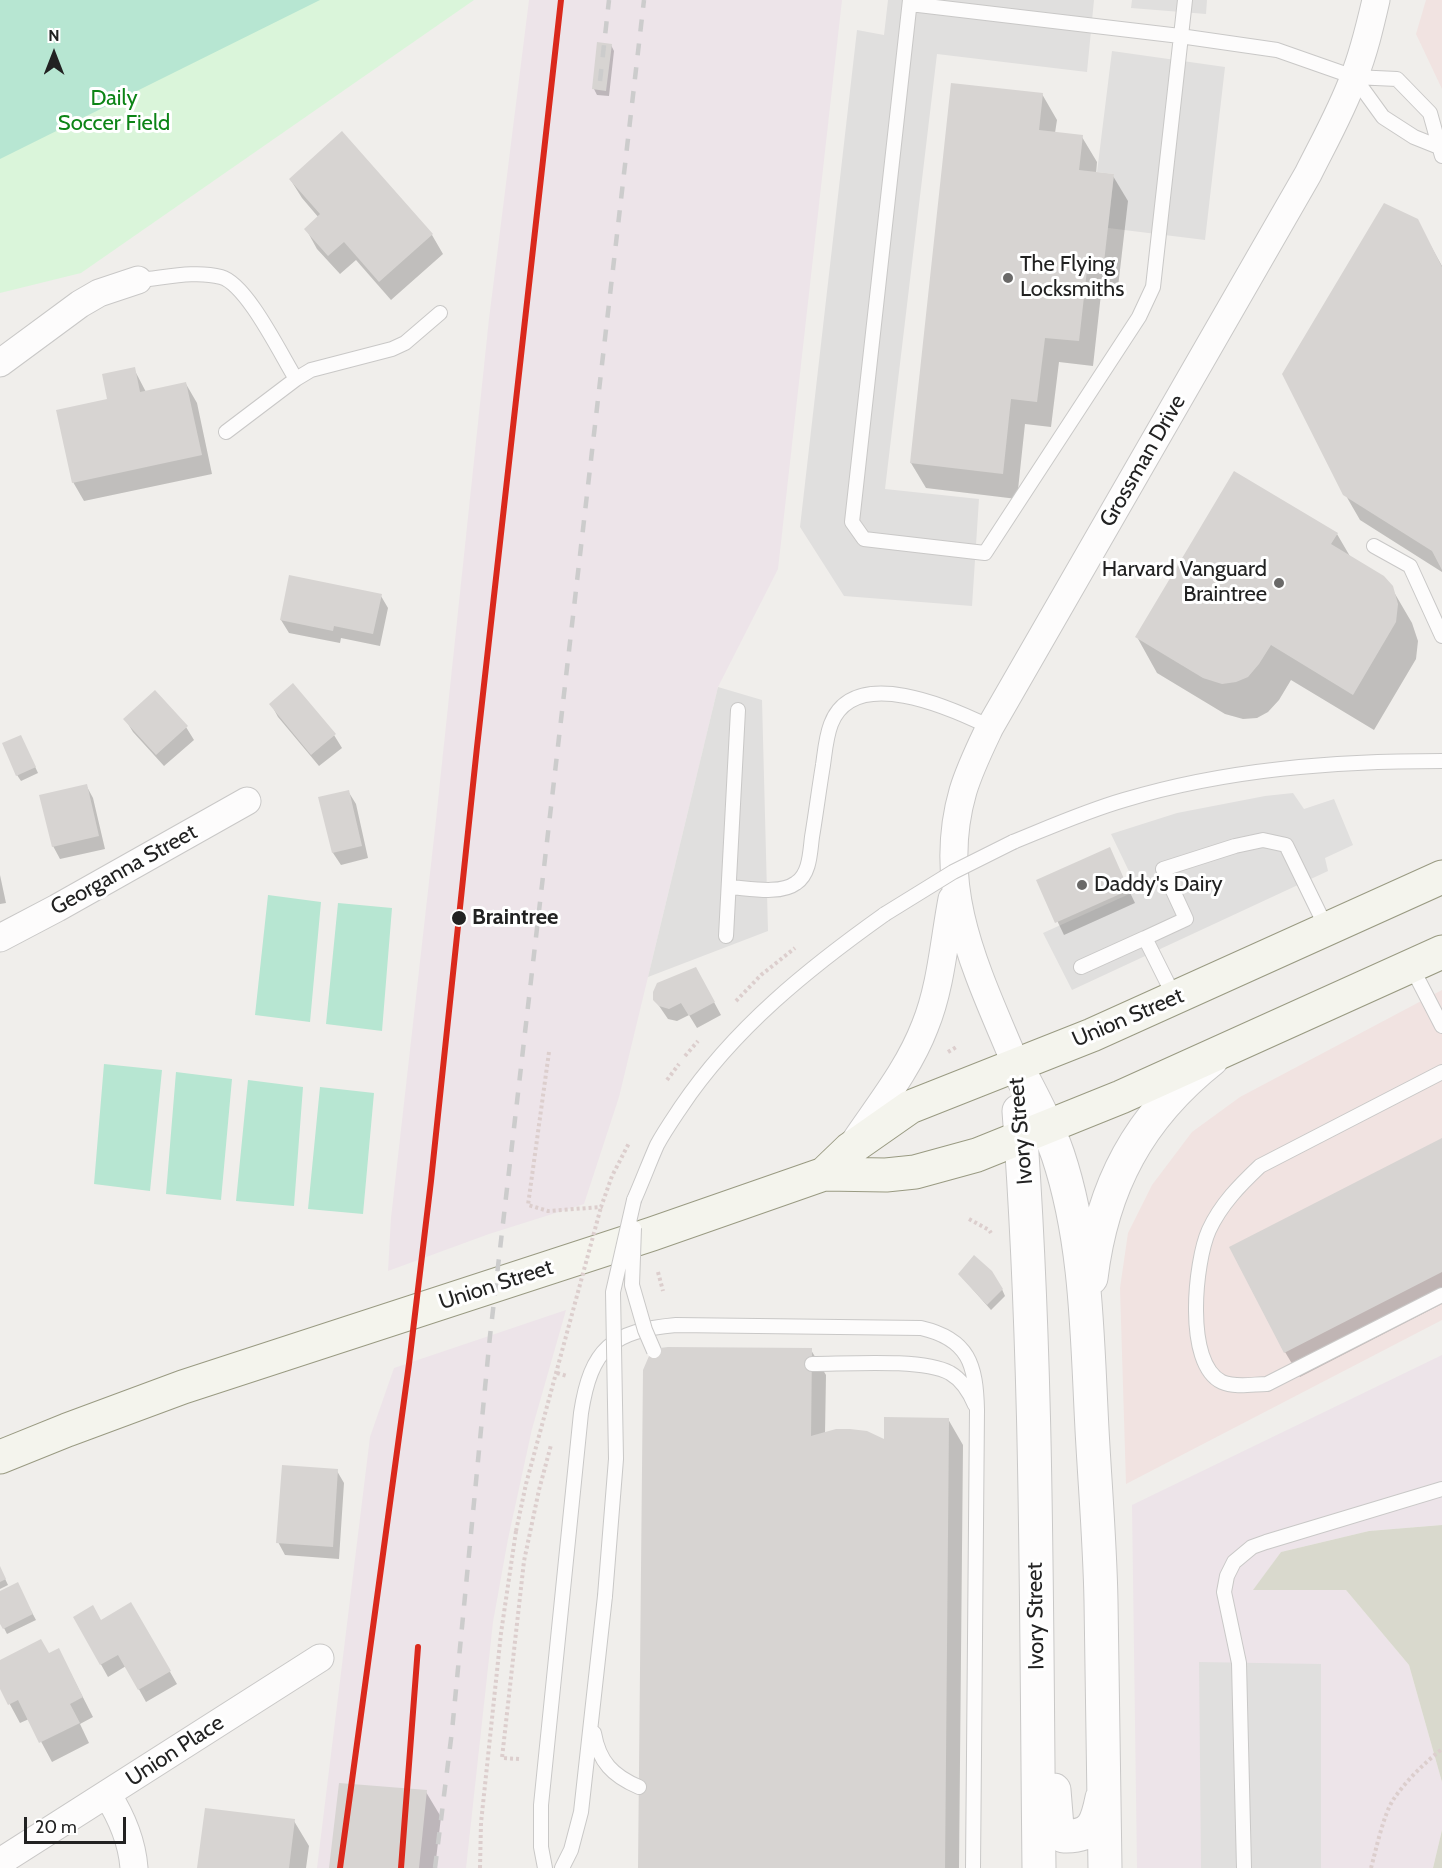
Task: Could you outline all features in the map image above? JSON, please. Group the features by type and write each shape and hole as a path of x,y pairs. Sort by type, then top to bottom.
{"main road":[{"name":"Union Street","path":"824,1174 850,1149 910,1107 1175,998 1442,877"},
{"name":"Union Street","path":"0,1457 183,1387 652,1234 824,1174 886,1175 915,1172 977,1155 1121,1097 1442,952"}],"street":[{"name":"Grossman Drive","path":"1016,1065 965,936 958,907 955,883 955,837 963,793 973,763 990,727 1308,174 1354,77 1376,0"},
{"path":"0,363 80,304 99,293 138,280"},
{"name":"Georganna Street","path":"0,938 67,903 247,801"},
{"path":"850,1149 903,1069 926,1025 937,982 955,883"},
{"path":"1087,1331 1096,1246 1119,1171 1145,1127 1161,1108 1197,1071 1223,1051"},
{"name":"Ivory Street","path":"1016,1065 1034,1132 1066,1184 1077,1238 1087,1331 1101,1599 1105,1868"},
{"name":"Ivory Street","path":"1034,1132 1026,1197 1030,1294 1040,1868"},
{"path":"1033,1466 1056,1677 1054,1804 1057,1827 1064,1836 1076,1837 1089,1831 1098,1820 1103,1787"},
{"name":"Union Place","path":"0,1862 320,1658"},
{"path":"107,1794 123,1824 134,1858 134,1868"}],"lane":[{"path":"1185,0 1180,36 1153,287 1139,317 985,554 864,539 852,522 910,2 1180,36 1277,50 1354,77 1397,79 1430,113 1441,152"},
{"path":"1354,77 1383,117 1441,152"},
{"path":"138,280 208,275 222,277 231,282 250,304 296,379"},
{"path":"226,432 296,379 326,365 392,349 405,343 440,313"},
{"path":"1374,546 1410,566 1442,636"},
{"path":"729,887 785,888 795,885 802,879 809,855 827,737 836,714 850,700 876,695 908,696 944,705 990,727"},
{"path":"726,936 738,710"},
{"path":"562,1868 571,1850 579,1821 605,1596 616,1459 613,1292 634,1200 663,1136 690,1094 731,1042 788,989 885,914 953,872 1053,825 1124,800 1199,781 1274,770 1348,763 1442,761"},
{"path":"1081,967 1186,919 1163,869 1234,846 1263,840 1286,845 1327,929"},
{"path":"1145,938 1175,998"},
{"path":"1412,966 1442,1026"},
{"path":"1442,1072 1260,1166 1236,1189 1208,1232 1202,1253 1196,1307 1198,1342 1207,1369 1222,1382 1242,1385 1267,1384 1442,1295"},
{"path":"634,1200 632,1285 645,1330 654,1351"},
{"path":"545,1868 541,1847 541,1805 582,1413 588,1378 596,1361 607,1347 622,1336 640,1330 676,1325 921,1328 949,1338 968,1358 977,1388 973,1868"},
{"path":"812,1364 903,1364 938,1368 952,1374 962,1383 971,1395 977,1410"},
{"path":"1244,1868 1239,1663 1224,1592 1227,1576 1234,1562 1252,1547 1266,1542 1442,1489"},
{"path":"592,1716 597,1748 603,1761 622,1780 639,1787"}],"path":[{"path":"480,1868 484,1787 503,1612 520,1507 601,1208 548,1211 528,1205 549,1052"},
{"path":"658,1272 663,1291"},
{"path":"557,1373 570,1377"},
{"path":"519,1759 502,1758 519,1594 529,1535 551,1445"},
{"path":"1371,1868 1392,1802 1442,1749"}],"shaded area":[{"path":"529,0 842,0 778,569 718,687 619,1097 584,1204 489,1234 388,1271 391,1218 489,319"},
{"path":"888,0 1094,0 1087,72 937,54 885,489 979,499 972,606 844,596 800,527 857,30 884,35"},
{"path":"1132,0 1207,0 1206,14 1131,8"},
{"path":"1426,0 1442,0 1442,89 1416,34"},
{"path":"1112,51 1225,67 1205,240 1108,228 1114,174 1097,172"},
{"path":"718,687 762,700 768,931 648,977"},
{"path":"1293,793 1304,809 1334,799 1353,845 1325,858 1328,871 1072,990 1043,933 1138,890 1111,834 1177,813 1265,796"},
{"path":"1442,990 1442,1320 1126,1484 1120,1288 1128,1233 1152,1185 1192,1132 1240,1097"},
{"path":"566,1310 532,1429 493,1622 466,1868 317,1868 370,1437 394,1368"},
{"path":"1442,1355 1442,1525 1369,1531 1281,1552 1254,1590 1346,1590 1409,1665 1442,1782 1442,1830 1433,1868 1137,1868 1132,1505"},
{"path":"1442,1525 1442,1782 1409,1665 1346,1590 1253,1590 1281,1552 1369,1531"},
{"path":"1199,1662 1321,1664 1321,1868 1201,1868"},
{"path":"1442,1830 1442,1868 1433,1868"}],"green space":[{"name":"Daily Soccer Field","path":"0,0 474,0 81,273 0,293"},
{"path":"0,0 320,0 0,159"},
{"path":"268,895 321,902 310,1022 255,1015"},
{"path":"338,903 392,908 382,1031 326,1024"},
{"path":"104,1064 162,1070 150,1191 94,1184"},
{"path":"176,1072 232,1079 221,1200 166,1194"},
{"path":"248,1080 303,1087 294,1206 236,1201"},
{"path":"320,1087 374,1093 363,1214 308,1209"}],"building":[{"path":"597,42 612,44 606,91 592,89"},
{"name":"The Flying Locksmiths","path":"951,83 1043,93 1039,130 1083,135 1079,170 1114,174 1104,262 1088,261 1079,341 1045,338 1037,402 1011,399 1003,474 910,463"},
{"path":"342,131 433,234 379,282 344,242 328,256 304,229 320,214 289,179"},
{"path":"1384,203 1418,219 1442,267 1442,570 1432,551 1343,495 1282,374"},
{"path":"135,367 140,392 186,382 202,455 72,483 56,410 107,399 102,374"},
{"name":"Harvard Vanguard Braintree","path":"1234,471 1338,533 1331,544 1384,576 1393,586 1398,604 1396,622 1353,695 1271,645 1248,677 1222,684 1203,678 1135,637"},
{"path":"289,575 382,594 373,634 334,626 333,631 280,620"},
{"path":"293,683 336,734 311,755 269,704"},
{"path":"155,690 188,726 156,755 123,719"},
{"path":"21,735 36,767 16,776 2,743"},
{"path":"87,784 99,836 52,847 39,795"},
{"path":"349,790 362,846 332,853 318,797"},
{"name":"Daddy's Dairy","path":"1110,847 1129,890 1055,923 1036,880"},
{"path":"696,967 715,1002 689,1016 681,1003 669,1009 659,1006 653,1000 653,992 657,983"},
{"path":"1442,1138 1442,1272 1284,1353 1229,1247"},
{"path":"974,1255 992,1271 1003,1289 987,1305 958,1274"},
{"path":"660,1348 812,1348 811,1436 836,1429 850,1429 867,1431 884,1439 884,1417 949,1418 945,1868 638,1868 643,1370 649,1356"},
{"path":"282,1465 338,1469 333,1547 276,1543"},
{"path":"0,1566 6,1579 0,1582"},
{"path":"18,1582 33,1614 3,1629 0,1624 0,1591"},
{"path":"131,1602 171,1671 138,1690 118,1655 100,1665 73,1617 93,1605 101,1620"},
{"path":"41,1639 49,1653 59,1648 83,1697 70,1704 80,1723 39,1743 18,1700 8,1705 0,1689 0,1660"},
{"path":"339,1783 427,1790 419,1868 329,1868"},
{"path":"205,1808 295,1819 289,1868 197,1868"}],"railway":[{"path":"600,81 609,0"},
{"path":"435,1868 452,1731 490,1336 644,0"}],"transit line":[{"path":"340,1868 409,1364 431,1181 561,0"},
{"path":"401,1868 418,1647"}],"place":[{"name":"The Flying Locksmiths","path":"1008,278"},
{"name":"Harvard Vanguard Braintree","path":"1279,583"},
{"name":"Daddy's Dairy","path":"1082,885"},
{"name":"Braintree","path":"459,918"}]}
